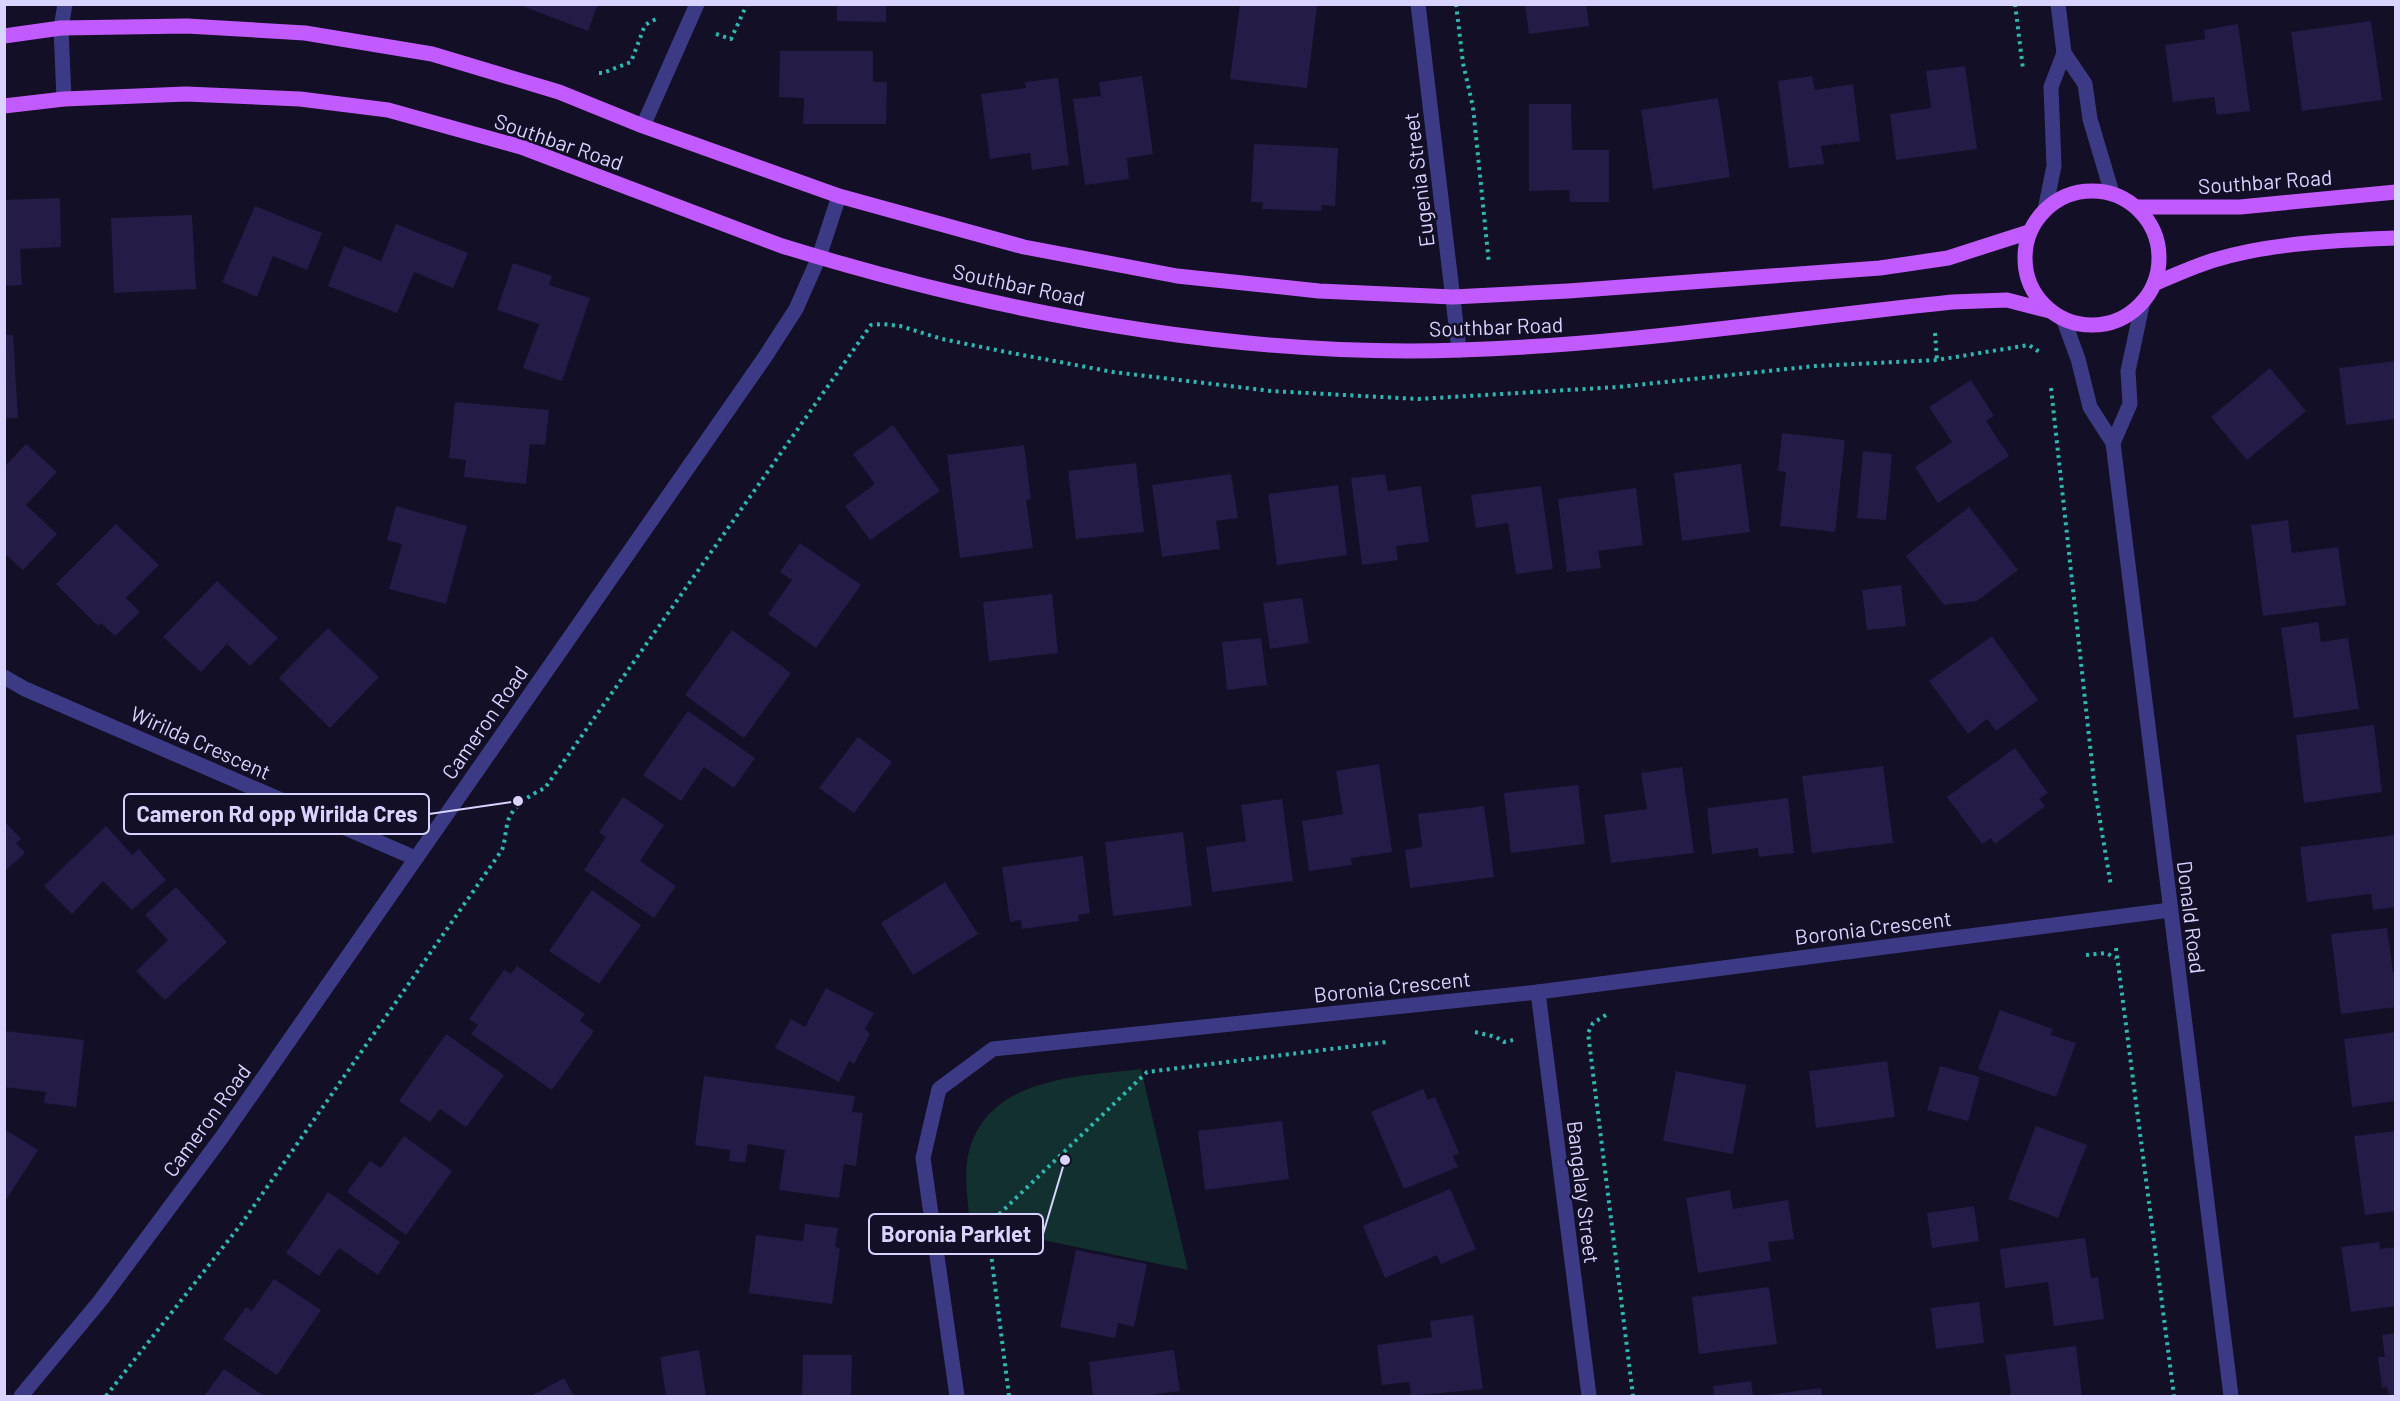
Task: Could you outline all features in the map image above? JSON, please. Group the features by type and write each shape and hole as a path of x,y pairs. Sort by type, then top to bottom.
{"main road":[{"name":"Southbar Road","path":"4,36 61,28 187,26 305,33 420,52 559,92 643,126 839,196 1024,247 1177,276 1319,291 1453,297 1568,291 1880,268 1948,258 2029,232"},
{"name":"Southbar Road","path":"4,106 63,99 186,93 300,99 388,110 521,147 771,242 819,257 1016,308 1184,336 1324,349 1459,350 1577,344 1931,304 2007,300 2056,314"},
{"path":"2098,191 2112,193 2137,207 2151,224 2158,243 2159,264 2154,284 2143,301 2126,315 2106,323 2084,324 2056,314 2039,300 2027,275 2025,246 2029,232 2045,210 2069,194 2098,191"},
{"name":"Southbar Road","path":"2137,207 2240,207 2396,192"},
{"path":"2154,284 2200,265 2247,252 2326,242 2396,238"}],"street":[{"path":"63,99 61,28 65,4"},
{"path":"643,126 697,4"},
{"name":"Eugenia Street","path":"1418,4 1459,350"},
{"path":"2058,4 2064,53 2085,84 2090,118 2112,193"},
{"path":"2045,210 2054,166 2051,87 2064,53"},
{"name":"Cameron Road","path":"21,1396 100,1301 222,1137 765,357 796,309 819,257 839,196"},
{"path":"2113,442 2130,404 2128,371 2143,301"},
{"name":"Donald Road","path":"2056,314 2078,359 2090,407 2113,442 2230,1396"},
{"name":"Wirilda Crescent","path":"4,677 25,689 415,858"},
{"name":"Boronia Crescent","path":"957,1396 923,1158 939,1089 993,1049 1538,992 2170,909"},
{"name":"Bangalay Street","path":"1538,992 1589,1396"}],"path":[{"path":"1456,4 1463,63 1473,107 1489,261"},
{"path":"2015,4 2024,72"},
{"path":"1931,304 1937,360"},
{"path":"106,1396 242,1222 502,850 507,823 516,810 527,796 545,788 871,325 900,326 991,349 1113,372 1270,392 1418,399 1618,387 1815,366 1937,360 2029,345 2046,356"},
{"path":"2058,383 2050,384 2095,791 2110,883 2117,958 2174,1396"},
{"path":"2085,955 2106,953 2117,958"},
{"path":"1610,1012 1593,1023 1587,1033 1633,1396"},
{"path":"1466,1032 1482,1032 1504,1042"},
{"path":"1009,1396 989,1224 1147,1072 1395,1041"}],"green space":[{"path":"1141,1069 1188,1270 970,1225 966,1179 969,1151 980,1126 996,1108 1016,1094 1040,1085 1065,1079"}],"building":[{"path":"517,4 598,4 588,31"},
{"path":"837,4 886,4 886,22 837,21"},
{"path":"1240,4 1317,6 1307,88 1230,79"},
{"path":"1525,4 1586,4 1589,26 1529,34"},
{"path":"2371,21 2382,100 2302,111 2291,32"},
{"path":"2238,24 2250,111 2217,115 2214,97 2173,102 2165,45 2205,39 2204,30"},
{"path":"780,51 873,51 873,82 887,82 886,124 803,124 804,98 779,97"},
{"path":"1965,66 1977,149 1896,160 1890,114 1931,108 1926,71"},
{"path":"1142,76 1153,154 1127,158 1129,179 1085,185 1073,99 1101,96 1099,82"},
{"path":"1812,76 1815,90 1853,84 1860,141 1821,146 1824,164 1789,168 1778,81"},
{"path":"1058,78 1069,165 1032,170 1030,153 990,159 981,94 1026,88 1025,82"},
{"path":"1718,98 1730,177 1653,189 1641,110"},
{"path":"1529,104 1571,104 1572,150 1609,150 1609,202 1570,202 1569,190 1529,191"},
{"path":"1254,144 1338,148 1335,206 1322,205 1321,211 1262,209 1263,202 1251,202"},
{"path":"60,198 61,247 20,249 22,285 4,286 4,200"},
{"path":"255,206 322,233 307,270 273,256 257,297 222,282"},
{"path":"192,215 196,289 114,293 111,218"},
{"path":"396,224 468,253 453,288 414,272 397,313 328,286 344,246 381,261"},
{"path":"513,263 552,276 549,285 590,298 562,381 523,368 539,324 497,310"},
{"path":"4,335 13,335 18,418 4,419"},
{"path":"2396,361 2396,419 2346,425 2339,368"},
{"path":"2270,368 2306,411 2247,460 2211,417"},
{"path":"1971,380 1994,416 1986,421 2009,456 1938,503 1915,467 1952,442 1929,407"},
{"path":"455,402 549,410 545,445 530,444 526,484 464,477 466,460 449,458"},
{"path":"893,425 940,491 870,540 845,506 875,484 853,454"},
{"path":"1782,433 1845,440 1835,532 1780,526 1786,472 1778,471"},
{"path":"26,444 57,472 26,505 57,534 23,570 4,553 4,467"},
{"path":"1024,445 1031,499 1026,500 1033,548 960,558 947,455"},
{"path":"1863,451 1892,454 1886,520 1857,518"},
{"path":"1136,463 1144,532 1076,539 1068,471"},
{"path":"1741,464 1750,532 1682,541 1674,473"},
{"path":"1231,474 1238,518 1216,521 1220,549 1162,557 1152,485"},
{"path":"1385,474 1388,491 1421,486 1429,542 1396,546 1398,560 1362,565 1351,478"},
{"path":"1338,485 1347,555 1277,565 1268,494"},
{"path":"1541,486 1553,569 1516,574 1508,523 1476,528 1471,495"},
{"path":"1636,488 1643,545 1598,551 1601,568 1567,572 1558,499"},
{"path":"396,506 467,526 446,604 389,589 402,544 387,540"},
{"path":"1969,507 2018,570 1977,601 1944,605 1906,556"},
{"path":"2288,520 2292,553 2338,547 2346,605 2263,616 2251,525"},
{"path":"116,524 159,565 126,598 140,612 115,636 101,623 98,626 56,584"},
{"path":"800,543 861,585 816,648 768,614 792,580 780,572"},
{"path":"217,581 278,638 250,666 227,644 201,672 163,637"},
{"path":"1901,585 1906,626 1867,630 1862,590"},
{"path":"1052,594 1058,653 989,661 983,602"},
{"path":"1302,598 1309,643 1270,649 1263,603"},
{"path":"2318,622 2321,642 2348,638 2359,709 2294,718 2281,628"},
{"path":"328,628 379,677 330,728 279,678"},
{"path":"732,630 791,673 744,738 685,695"},
{"path":"1992,636 2038,700 1996,731 1987,719 1968,734 1929,681"},
{"path":"1261,638 1267,685 1227,690 1222,642"},
{"path":"688,711 755,758 734,788 704,767 681,801 643,775"},
{"path":"2374,725 2382,792 2304,803 2296,735"},
{"path":"858,737 892,762 854,813 819,788"},
{"path":"2015,748 2048,793 2039,799 2045,806 1995,844 1991,838 1982,844 1947,797"},
{"path":"1379,764 1392,852 1351,858 1352,865 1309,871 1302,821 1343,814 1336,771"},
{"path":"1883,766 1893,843 1812,853 1802,776"},
{"path":"1682,767 1694,853 1611,863 1604,815 1647,809 1641,773"},
{"path":"1578,785 1585,844 1511,853 1504,793"},
{"path":"623,797 664,825 640,861 676,886 654,918 584,870 606,837 599,832"},
{"path":"1788,798 1794,853 1759,857 1758,848 1712,854 1707,808"},
{"path":"1282,799 1293,881 1212,892 1206,847 1246,841 1241,805"},
{"path":"1484,806 1494,877 1410,888 1405,850 1422,847 1418,814"},
{"path":"4,821 21,839 16,843 25,853 4,872"},
{"path":"106,826 132,855 139,849 166,880 132,910 103,881 72,914 44,886"},
{"path":"1183,832 1192,906 1113,916 1105,842"},
{"path":"2396,835 2396,907 2373,910 2371,894 2307,902 2300,847"},
{"path":"1083,856 1090,913 1078,915 1079,921 1022,929 1021,920 1010,922 1002,867"},
{"path":"945,882 978,934 913,975 881,923"},
{"path":"176,887 227,942 165,1000 136,971 168,940 145,915"},
{"path":"592,890 641,925 599,984 549,951"},
{"path":"2387,928 2393,972 2396,972 2396,1007 2341,1014 2331,934"},
{"path":"517,966 585,1014 580,1021 594,1031 552,1090 471,1034 478,1025 469,1019 504,970 511,974"},
{"path":"826,988 874,1013 865,1029 870,1034 854,1064 849,1061 839,1082 775,1048 791,1019 805,1027"},
{"path":"2000,1010 2053,1029 2051,1035 2076,1043 2056,1097 1978,1069"},
{"path":"4,1031 84,1040 76,1107 44,1103 46,1092 4,1087"},
{"path":"2396,1032 2396,1101 2352,1107 2344,1039"},
{"path":"446,1034 504,1075 466,1127 440,1109 430,1122 399,1101"},
{"path":"1887,1061 1895,1117 1816,1128 1809,1071"},
{"path":"1940,1066 1980,1077 1968,1121 1927,1110"},
{"path":"1676,1071 1746,1085 1733,1154 1663,1141"},
{"path":"704,1076 855,1096 852,1112 863,1113 856,1166 844,1164 839,1198 779,1190 785,1150 748,1144 745,1163 729,1161 730,1150 695,1145"},
{"path":"1423,1089 1428,1100 1435,1097 1459,1153 1453,1156 1458,1167 1404,1189 1371,1112"},
{"path":"1282,1121 1289,1179 1205,1190 1198,1131"},
{"path":"2036,1126 2087,1145 2058,1218 2008,1199"},
{"path":"4,1129 38,1150 4,1203"},
{"path":"2396,1131 2396,1211 2365,1215 2354,1136"},
{"path":"404,1136 452,1171 406,1235 347,1192 370,1161 381,1168"},
{"path":"1450,1189 1476,1249 1441,1264 1437,1255 1385,1278 1363,1226"},
{"path":"1730,1190 1733,1209 1788,1200 1794,1239 1768,1242 1771,1261 1698,1273 1686,1198"},
{"path":"328,1192 400,1242 378,1275 339,1248 319,1276 286,1253"},
{"path":"1974,1206 1979,1241 1932,1248 1927,1213"},
{"path":"805,1224 838,1228 835,1246 840,1249 832,1304 749,1293 756,1235 803,1241"},
{"path":"2085,1238 2091,1278 2098,1277 2104,1319 2054,1326 2048,1282 2005,1288 2000,1249"},
{"path":"2379,1242 2380,1249 2396,1247 2396,1306 2351,1312 2341,1247"},
{"path":"1076,1250 1147,1264 1134,1327 1118,1323 1115,1338 1060,1327"},
{"path":"274,1279 321,1310 277,1375 223,1339 246,1307 252,1311"},
{"path":"1769,1287 1777,1344 1699,1354 1692,1297"},
{"path":"1979,1302 1984,1343 1936,1349 1931,1308"},
{"path":"1473,1315 1483,1389 1411,1396 1409,1382 1382,1385 1377,1345 1432,1337 1430,1321"},
{"path":"2396,1333 2396,1396 2389,1396 2387,1387 2382,1388 2378,1357 2385,1357 2382,1335"},
{"path":"2076,1346 2082,1396 2011,1396 2005,1355"},
{"path":"699,1350 706,1396 666,1396 660,1357"},
{"path":"1174,1350 1180,1391 1143,1396 1093,1396 1089,1362"},
{"path":"803,1355 852,1355 851,1396 802,1396"},
{"path":"224,1369 264,1396 204,1396"},
{"path":"564,1378 574,1396 531,1396"},
{"path":"1751,1381 1753,1396 1714,1396 1713,1386"},
{"path":"1821,1388 1822,1396 1766,1396 1766,1395"}],"place":[{"name":"Cameron Rd opp Wirilda Cres","path":"518,801"},
{"name":"Boronia Parklet","path":"1065,1160"}]}
